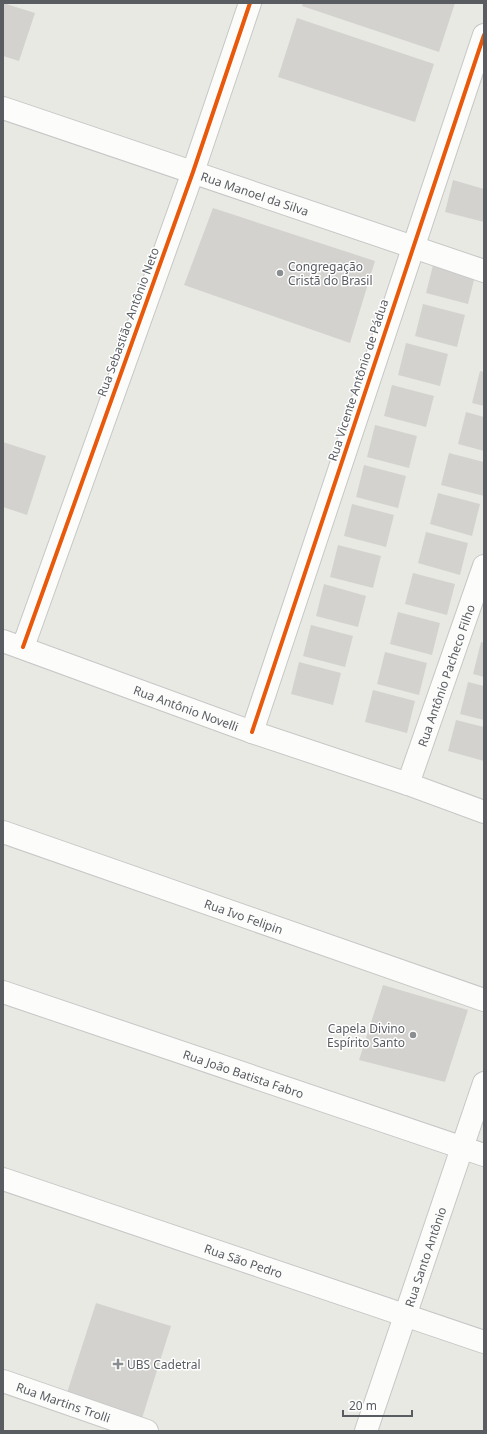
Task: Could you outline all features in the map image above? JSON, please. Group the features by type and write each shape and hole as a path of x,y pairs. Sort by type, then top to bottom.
{"street":[{"name":"Rua Sebastião Antônio Neto","path":"13,644 193,172 250,3"},
{"name":"Rua Vicente Antônio de Pádua","path":"252,732 412,246 484,35"},
{"name":"Rua Manoel da Silva","path":"3,108 484,271"},
{"name":"Rua Antônio Pacheco Filho","path":"408,784 484,566"},
{"name":"Rua Antônio Novelli","path":"13,644 252,732 408,784 484,812"},
{"name":"Rua Ivo Felipin","path":"3,832 484,1000"},
{"name":"Rua João Batista Fabro","path":"3,992 484,1155"},
{"name":"Rua Santo Antônio","path":"366,1431 484,1083"},
{"name":"Rua São Pedro","path":"3,1179 484,1342"},
{"name":"Rua Martins Trolli","path":"3,1381 147,1431"}],"building":[{"path":"3,3 35,13 19,61 3,56"},
{"path":"303,3 455,3 439,52 302,6"},
{"path":"297,18 434,64 415,122 278,77"},
{"path":"453,180 484,189 484,222 445,212"},
{"name":"Congregação Cristã do Brasil","path":"213,208 375,261 350,343 184,285"},
{"path":"434,261 476,272 468,304 426,293"},
{"path":"423,304 465,315 457,347 415,336"},
{"path":"406,343 448,354 440,386 398,375"},
{"path":"480,371 484,372 484,406 472,403"},
{"path":"392,385 434,396 426,427 384,416"},
{"path":"466,412 484,417 484,451 458,444"},
{"path":"375,425 417,436 409,468 367,457"},
{"path":"3,442 46,456 27,515 3,507"},
{"path":"449,453 484,462 484,496 441,485"},
{"path":"364,465 406,476 398,508 356,497"},
{"path":"438,493 480,504 472,536 430,524"},
{"path":"352,504 394,515 386,547 344,536"},
{"path":"426,532 468,543 460,575 418,563"},
{"path":"338,545 381,556 373,588 330,577"},
{"path":"413,573 455,584 447,615 405,604"},
{"path":"324,584 366,596 358,627 316,616"},
{"path":"398,612 440,623 432,655 390,644"},
{"path":"311,625 353,636 345,667 303,656"},
{"path":"481,642 484,643 484,677 473,674"},
{"path":"385,652 427,663 419,695 377,684"},
{"path":"299,662 341,673 333,705 291,694"},
{"path":"468,682 484,686 484,720 460,714"},
{"path":"373,690 415,701 407,733 365,722"},
{"path":"456,720 484,727 484,761 448,751"},
{"name":"Capela Divino Espírito Santo","path":"383,985 468,1010 445,1082 359,1060"},
{"name":"UBS Cadetral","path":"96,1303 171,1326 139,1428 64,1402"}],"cycle path":[{"path":"23,647 193,172 250,3"},
{"path":"252,732 484,35"}],"place":[{"name":"Congregação Cristã do Brasil","path":"280,273"},
{"name":"Capela Divino Espírito Santo","path":"413,1035"},
{"name":"UBS Cadetral","path":"118,1364"}]}
